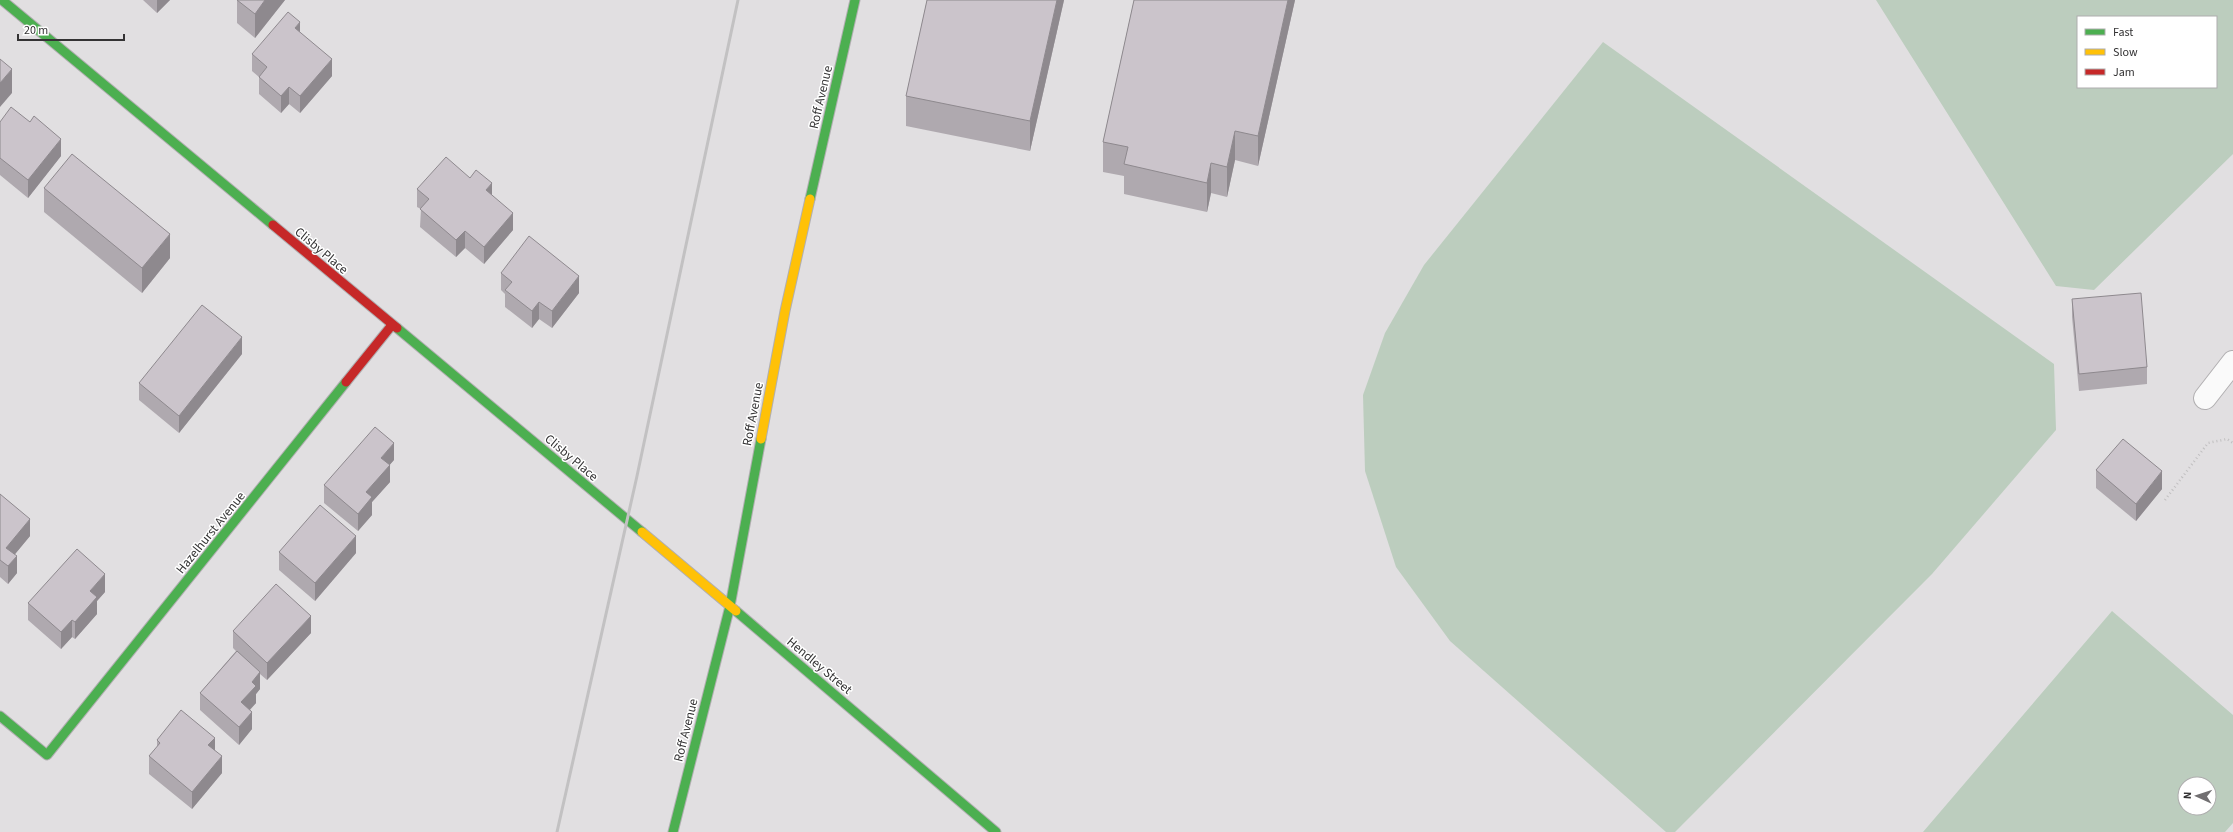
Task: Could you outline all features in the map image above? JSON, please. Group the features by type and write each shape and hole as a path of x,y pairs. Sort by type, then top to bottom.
{"street":[{"name":"Clisby Place","path":"2,0 627,519"},
{"name":"Roff Avenue","path":"673,832 730,606 785,311 854,0"},
{"name":"Hazelhurst Avenue","path":"0,716 48,755 392,325"},
{"path":"2205,398 2233,362"},
{"name":"Hendley Street","path":"627,519 996,832"}],"path":[{"path":"2165,500 2208,444 2227,439 2233,443"}],"green space":[{"path":"1876,0 2233,0 2233,154 2094,290 2056,286"},
{"path":"1603,42 2054,364 2056,430 1932,574 1675,832 1666,832 1450,641 1396,567 1365,471 1363,395 1385,333 1424,265"},
{"path":"2112,611 2233,715 2233,823 2225,832 1923,832"}],"building":[{"path":"237,0 265,0 255,14"},
{"path":"927,0 1057,0 1030,121 906,96"},
{"path":"1134,0 1288,0 1258,136 1235,131 1227,167 1211,163 1207,183 1124,164 1128,147 1103,142"},
{"path":"288,12 300,22 295,28 332,59 300,96 289,87 281,96 259,77 267,67 252,54"},
{"path":"0,59 12,69 0,83"},
{"path":"11,107 30,122 34,116 61,139 28,180 0,158 0,122"},
{"path":"72,154 170,234 142,268 44,188"},
{"path":"446,157 470,178 476,170 492,183 486,190 513,213 484,247 465,231 456,240 420,209 429,199 417,189"},
{"path":"529,236 579,276 552,311 539,302 532,311 505,290 512,282 501,273"},
{"path":"2141,293 2147,367 2079,374 2072,299"},
{"path":"202,305 242,337 179,416 139,383"},
{"path":"375,427 394,443 381,458 390,465 366,492 372,497 358,514 324,485"},
{"path":"2123,439 2162,471 2136,504 2096,470"},
{"path":"0,494 30,519 6,548 17,556 8,566 0,560"},
{"path":"320,505 356,536 315,583 279,552"},
{"path":"77,549 105,574 90,591 97,597 75,622 72,620 61,632 28,603"},
{"path":"276,584 311,616 267,663 233,631"},
{"path":"237,651 260,672 252,682 256,686 241,702 252,712 239,727 200,693"},
{"path":"181,710 215,738 208,745 222,756 192,792 149,756 160,743 157,740"}],"railway":[{"path":"557,832 637,476 738,0"}],"traffic: fast":[{"path":"2,0 273,225"},
{"path":"810,199 855,0"},
{"path":"397,328 642,532"},
{"path":"0,716 47,755 346,382"},
{"path":"673,832 730,606 761,439"},
{"path":"736,611 996,832"}],"traffic: slow":[{"path":"761,439 785,311 810,199"},
{"path":"642,532 736,611"}],"traffic: jam":[{"path":"273,225 397,328"},
{"path":"346,382 392,325"}]}
